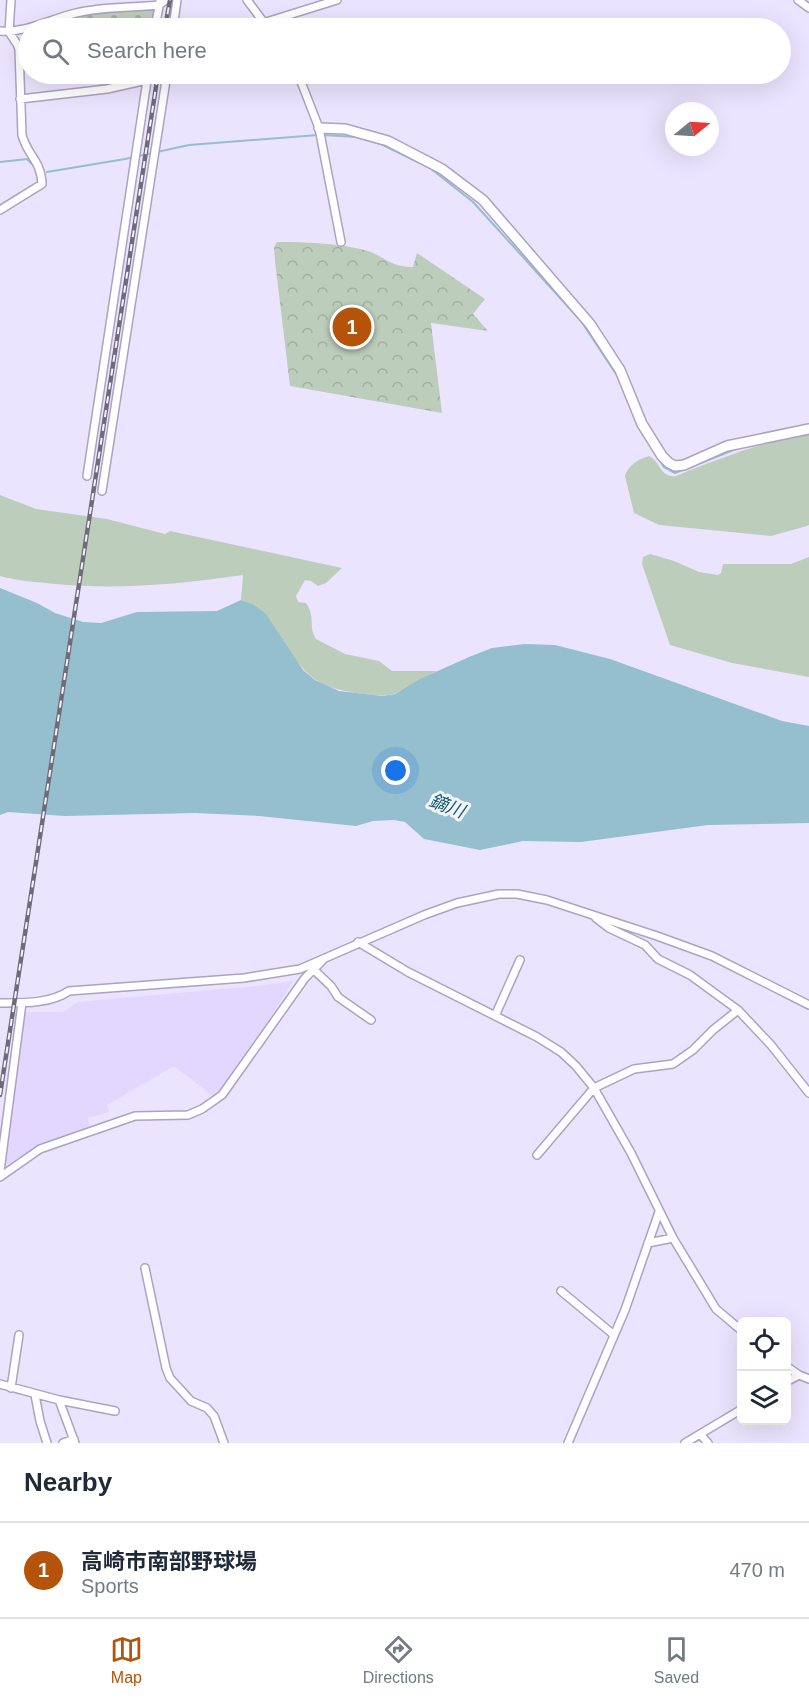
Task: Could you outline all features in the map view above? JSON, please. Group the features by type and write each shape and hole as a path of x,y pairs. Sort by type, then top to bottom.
{"street":[{"path":"11,0 9,32 18,49"},
{"path":"174,18 177,0"},
{"path":"247,0 260,18"},
{"path":"288,18 337,0"},
{"path":"798,0 809,8"},
{"path":"59,18 98,8 162,2 158,18"},
{"path":"0,31 18,30"},
{"path":"0,210 42,184 39,166 23,140 19,84"},
{"path":"20,99 107,89 124,84"},
{"path":"87,476 147,84"},
{"path":"102,491 165,84"},
{"path":"302,84 319,128 341,242"},
{"path":"319,128 345,129 388,141 442,169 483,200 590,324 620,370 642,424 669,463 675,466 684,465 728,446 809,429"},
{"path":"0,1003 22,1003 60,997 69,991 244,978 311,967 358,942 457,903 499,894 517,894 547,900 712,956 809,1005"},
{"path":"594,916 609,928 645,945 658,959 690,975 738,1010 771,1045 809,1093"},
{"path":"358,942 408,972 561,1052 576,1066 594,1088 631,1153 672,1238 716,1309 737,1327"},
{"path":"495,1016 520,960"},
{"path":"311,967 331,986 338,997 371,1020"},
{"path":"0,1177 40,1149 90,1130 135,1116 188,1115 216,1100 222,1095 311,967"},
{"path":"0,1171 22,1003"},
{"path":"537,1155 594,1088 634,1069 673,1064 693,1050 738,1010"},
{"path":"568,1443 626,1310 659,1212"},
{"path":"648,1243 672,1238"},
{"path":"145,1268 170,1378 191,1401 207,1408 214,1416 224,1443"},
{"path":"561,1291 614,1335"},
{"path":"11,1388 19,1335"},
{"path":"791,1369 809,1379"},
{"path":"791,1379 799,1375"},
{"path":"0,1384 35,1395 115,1411"},
{"path":"35,1395 47,1443"},
{"path":"58,1400 74,1441 63,1443"},
{"path":"685,1443 737,1411"},
{"path":"700,1434 708,1443"}],"shaded area":[{"path":"293,981 252,1047 214,1097 174,1066 107,1105 109,1112 88,1118 89,1128 39,1147 3,1167 24,1012 63,1012 78,1002"}],"green space":[{"path":"152,10 154,13 153,18 74,18 96,12"},
{"path":"277,242 321,243 365,250 405,267 413,267 417,253 485,299 473,314 488,331 431,323 442,413 290,386 275,261 274,247"},
{"path":"809,434 809,525 807,526 771,536 659,525 634,513 625,476 631,466 641,459 649,456 667,475 676,476 758,446"},
{"path":"0,495 36,509 107,519 165,534 170,531 342,568 326,583 318,586 305,580 296,596 298,602 306,603 309,608 312,630 316,639 345,654 379,661 392,671 437,671 401,691 388,695 339,690 320,682 296,660 264,614 241,600 243,575 126,586 79,586 0,576"},
{"path":"650,554 699,572 718,575 721,573 723,564 791,564 809,557 809,677 732,663 670,645 642,564 643,557"}],"water":[{"name":"鏑川","path":"0,588 55,613 83,622 101,623 137,612 217,611 241,600 254,605 266,614 303,670 315,680 339,691 382,696 395,694 420,679 492,648 525,644 555,645 610,659 782,721 809,726 809,823 708,825 581,842 523,841 480,850 424,839 405,822 394,820 373,821 356,826 259,816 195,813 65,816 8,812 0,815"}],"waterway":[{"path":"47,172 189,145 318,135"},
{"path":"323,135 356,137 381,144 430,168 473,202 581,321 620,380"},
{"path":"0,162 27,159 36,168"},
{"path":"658,458 664,467 675,473 736,449"}],"railway":[{"path":"167,18 170,0"},
{"path":"0,1095 156,84"}],"place":[{"name":"高崎市南部野球場","path":"352,327"}]}
